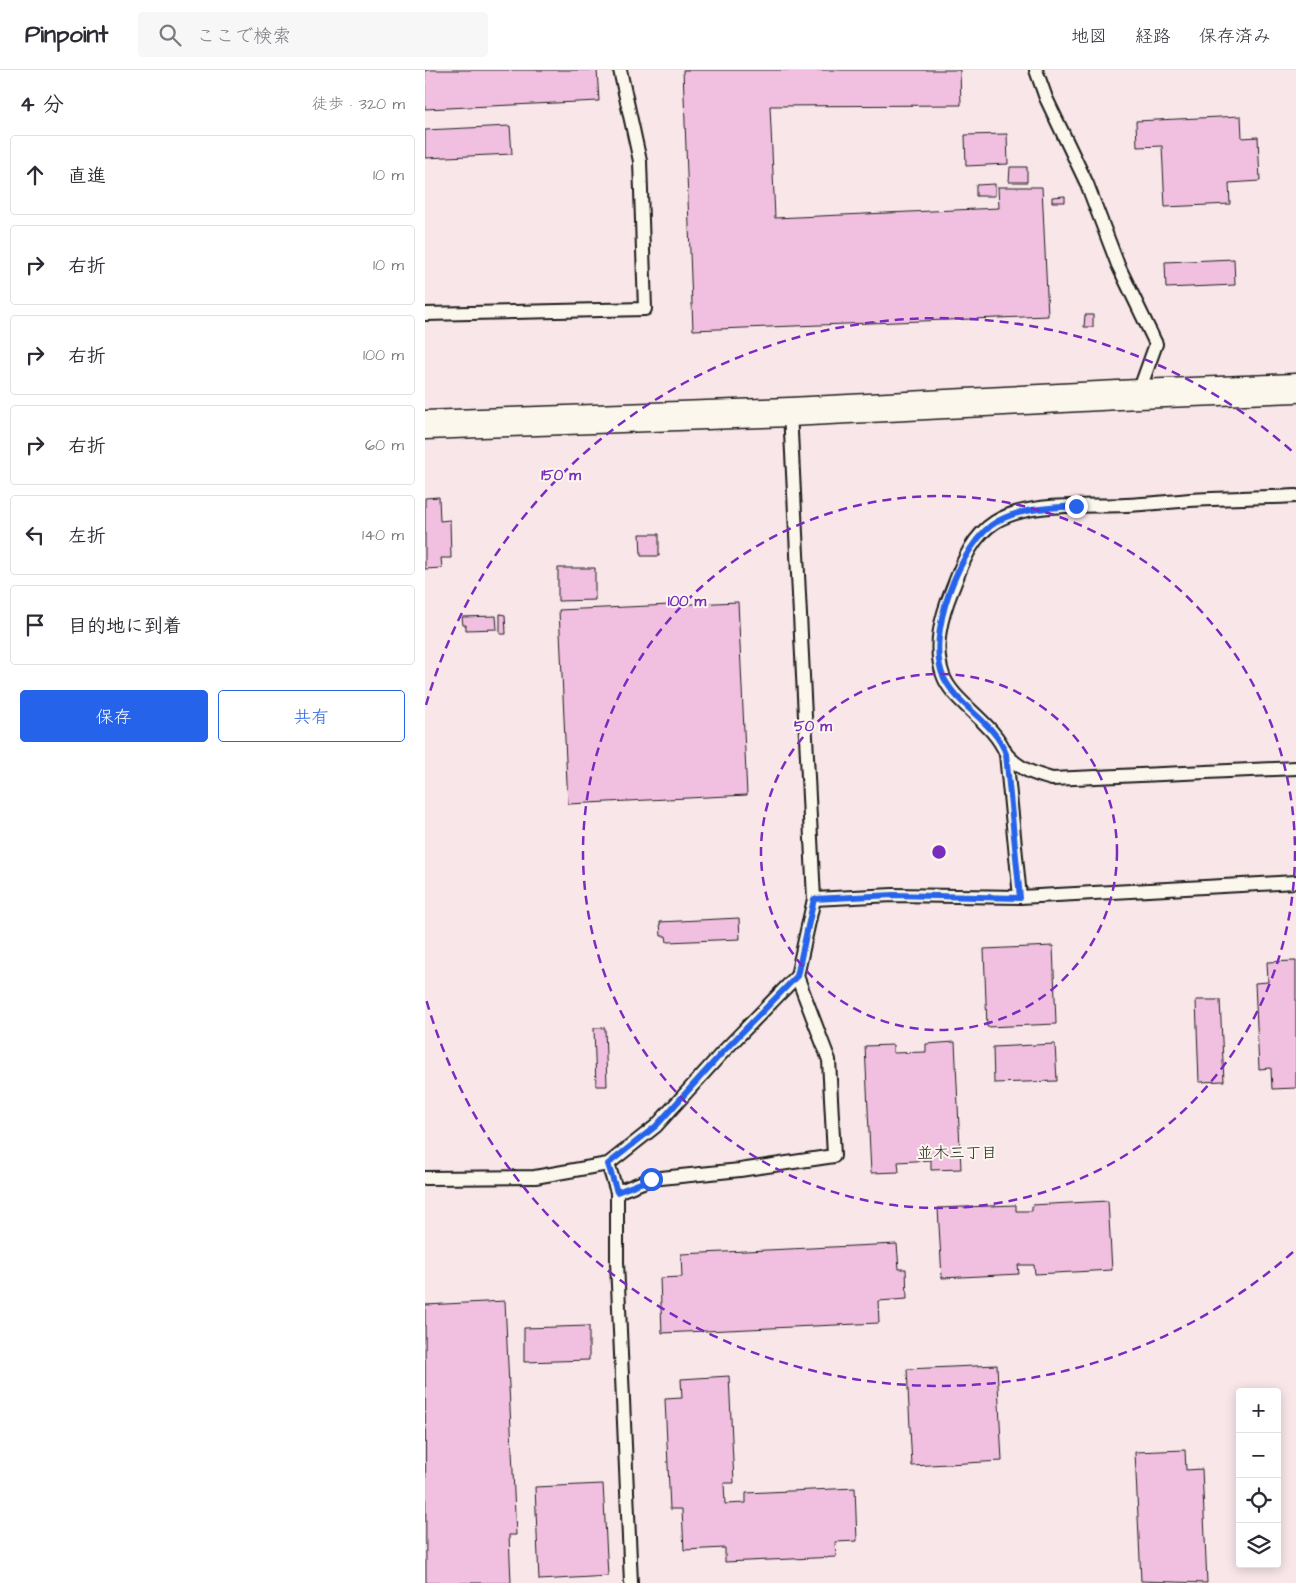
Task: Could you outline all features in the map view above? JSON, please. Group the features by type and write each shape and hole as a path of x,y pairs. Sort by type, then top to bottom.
{"street":[{"path":"425,425 790,412 1296,388"}],"lane":[{"path":"425,314 645,309 640,161 620,70"},
{"path":"1036,70 1046,98 1087,184 1118,265 1156,344 1138,394"},
{"path":"425,1178 535,1177 608,1164 656,1126 721,1054 797,976 814,899 790,412"},
{"path":"1020,898 1006,754 1003,744 950,689 943,676 939,632 944,611 965,556 981,534 995,522 1015,512 1040,509 1296,496"},
{"path":"1006,754 1015,764 1030,773 1052,779 1296,768"},
{"path":"814,899 893,895 1020,898 1296,882"},
{"path":"617,1192 651,1179 740,1170 834,1156 829,1060 797,976"},
{"path":"608,1164 617,1192 617,1262 631,1583"}],"building":[{"path":"425,70 597,70 599,101 425,109"},
{"path":"683,70 960,70 961,105 770,106 775,218 999,208 998,187 1042,187 1048,316 693,330"},
{"path":"1241,116 1242,138 1258,137 1260,181 1229,183 1230,204 1165,207 1162,146 1137,147 1136,121"},
{"path":"510,126 512,154 425,158 425,130"},
{"path":"1007,134 1008,164 966,166 965,135"},
{"path":"1010,167 1027,167 1027,182 1009,182"},
{"path":"995,184 995,196 976,196 976,185"},
{"path":"1065,196 1065,202 1052,202 1052,197"},
{"path":"1234,259 1235,285 1166,288 1165,262"},
{"path":"1085,315 1093,315 1093,327 1084,327"},
{"path":"439,497 440,521 450,520 451,558 441,558 442,568 425,569 425,498"},
{"path":"640,534 659,534 659,556 641,556"},
{"path":"558,568 595,568 595,600 558,601"},
{"path":"738,602 747,795 568,804 559,610"},
{"path":"500,614 505,615 506,634 500,634"},
{"path":"496,616 497,629 466,630 466,625 463,625 462,617"},
{"path":"739,918 740,939 667,942 666,936 661,936 660,922"},
{"path":"1053,946 1056,1024 987,1027 984,949"},
{"path":"1296,961 1296,1088 1272,1089 1271,1068 1259,1069 1255,983 1268,982 1267,962"},
{"path":"1196,1000 1220,1000 1224,1081 1199,1082"},
{"path":"594,1028 605,1028 607,1086 596,1086"},
{"path":"955,1042 961,1169 931,1170 931,1160 898,1162 899,1172 871,1173 865,1046 893,1045 893,1053 926,1052 926,1044"},
{"path":"1055,1044 1057,1081 994,1083 993,1047"},
{"path":"1108,1201 1112,1270 1035,1274 1034,1265 1018,1265 1019,1274 942,1278 938,1208 1016,1205 1016,1211 1032,1211 1032,1205"},
{"path":"897,1244 899,1269 906,1269 907,1299 878,1301 879,1323 662,1333 660,1278 682,1277 681,1254"},
{"path":"505,1301 516,1535 509,1535 511,1583 426,1583 425,1305"},
{"path":"589,1326 589,1360 524,1362 524,1328"},
{"path":"997,1365 1002,1461 912,1466 907,1369"},
{"path":"729,1376 734,1483 724,1483 725,1504 746,1503 746,1493 855,1488 857,1541 835,1542 836,1557 725,1562 725,1548 684,1550 682,1509 670,1509 665,1399 682,1398 681,1379"},
{"path":"1185,1450 1186,1470 1202,1469 1207,1583 1141,1581 1135,1452"},
{"path":"603,1484 608,1576 539,1580 535,1487"}],"district":[{"name":"並木三丁目","path":"957,1153"}],"route":[{"path":"651,1179 617,1192 608,1164 656,1126 721,1054 797,976 814,899 893,895 1020,898 1006,754 1003,744 950,689 943,676 939,632 944,611 965,556 981,534 995,522 1015,512 1076,506"}]}
